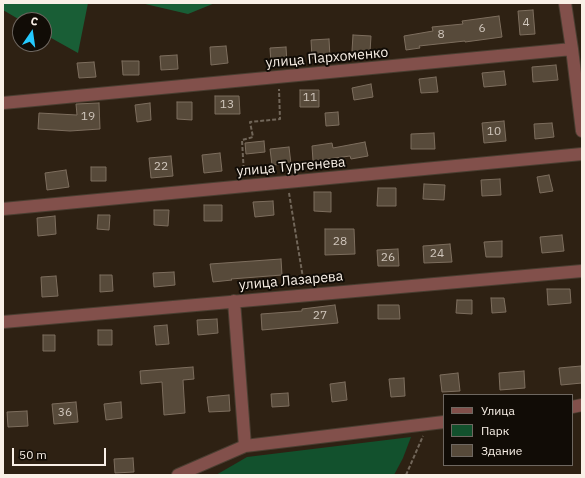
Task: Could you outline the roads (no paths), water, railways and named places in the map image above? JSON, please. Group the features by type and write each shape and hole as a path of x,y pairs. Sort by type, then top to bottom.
{"street":[{"path":"565,3 582,131"},
{"name":"улица Пархоменко","path":"3,103 572,49"},
{"name":"улица Тургенева","path":"3,209 582,154"},
{"name":"улица Лазарева","path":"3,322 582,271"},
{"path":"234,301 245,446"},
{"path":"178,475 245,446 443,422"}]}
